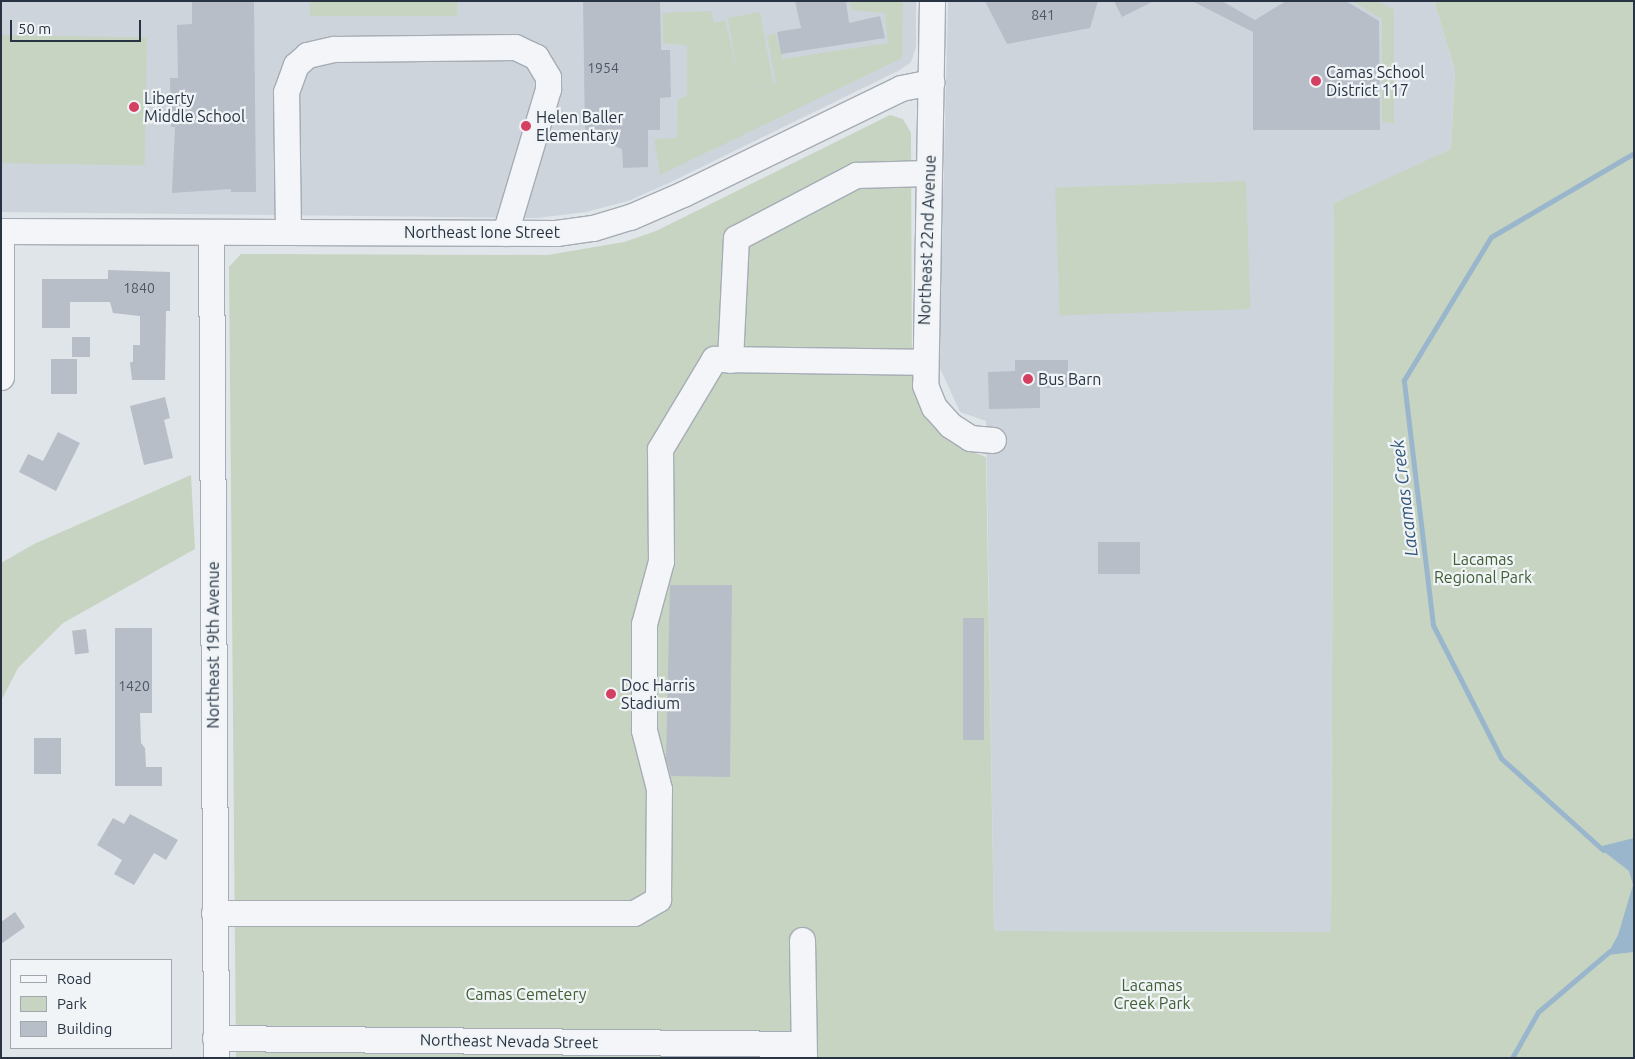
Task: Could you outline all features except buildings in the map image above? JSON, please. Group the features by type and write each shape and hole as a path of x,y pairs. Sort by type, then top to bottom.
{"street":[{"name":"Northeast 22nd Avenue","path":"932,1 923,362 928,393 934,407 950,425 970,438 993,440"},
{"path":"288,232 286,92 296,65 307,55 334,49 515,47 536,57 548,77 548,89 505,233"},
{"name":"Northeast Ione Street","path":"1,230 556,233 593,228 630,217 901,88 931,82"},
{"path":"214,913 634,913 658,899 658,789 644,730 644,624 661,561 660,448 722,359 736,238 856,175 928,173"},
{"path":"1,230 1,377"},
{"name":"Northeast 19th Avenue","path":"211,232 216,1048"},
{"path":"722,359 923,362"},
{"path":"802,940 804,1051"},
{"name":"Northeast Nevada Street","path":"216,1048 804,1051"}],"shaded area":[{"name":"Helen Baller Elementary","path":"1,1 916,1 916,47 911,62 900,70 671,182 628,201 586,212 537,218 1,212"},
{"path":"948,1 1434,1 1455,70 1451,149 1334,204 1331,932 994,931 986,421 960,412 939,366"}],"green space":[{"path":"310,1 457,1 457,16 310,16"},
{"path":"850,1 903,1 902,58 660,175 654,139 677,138 678,99 687,96 687,45 663,43 663,13 711,11 714,23 725,20 737,71 728,18 760,12 773,83 742,90 776,83 767,36 775,33 783,59 888,43 885,13 851,10"},
{"path":"1352,1 1379,1 1394,10 1394,123 1382,122 1382,19"},
{"path":"1434,1 1634,1 1634,1058 236,1058 229,267 241,254 548,255 624,242 656,231 890,115 903,119 911,133 912,380 921,406 937,429 960,447 986,457 994,931 1331,932 1334,203 1451,149 1455,70"},
{"path":"1,35 147,38 145,166 1,163"},
{"path":"1246,181 1250,309 1060,316 1055,188"},
{"path":"191,475 195,549 63,623 18,668 1,701 1,563 34,544"}],"water":[{"path":"1634,838 1634,952 1607,955 1618,935 1633,885 1629,871 1598,847"}],"waterway":[{"name":"Lacamas Creek","path":"1603,850 1501,758 1433,625 1404,380 1491,237 1634,153"},
{"name":"Lacamas Creek","path":"1512,1058 1538,1012 1610,951"}],"place":[{"name":"Camas School District 117","path":"1316,81"},
{"name":"Liberty Middle School","path":"134,107"},
{"name":"Helen Baller Elementary","path":"526,126"},
{"name":"Bus Barn","path":"1028,379"},
{"name":"Doc Harris Stadium","path":"611,694"}],"park label":[{"name":"Lacamas Regional Park","path":"1483,568"},
{"name":"Camas Cemetery","path":"526,994"},
{"name":"Lacamas Creek Park","path":"1152,994"}]}
